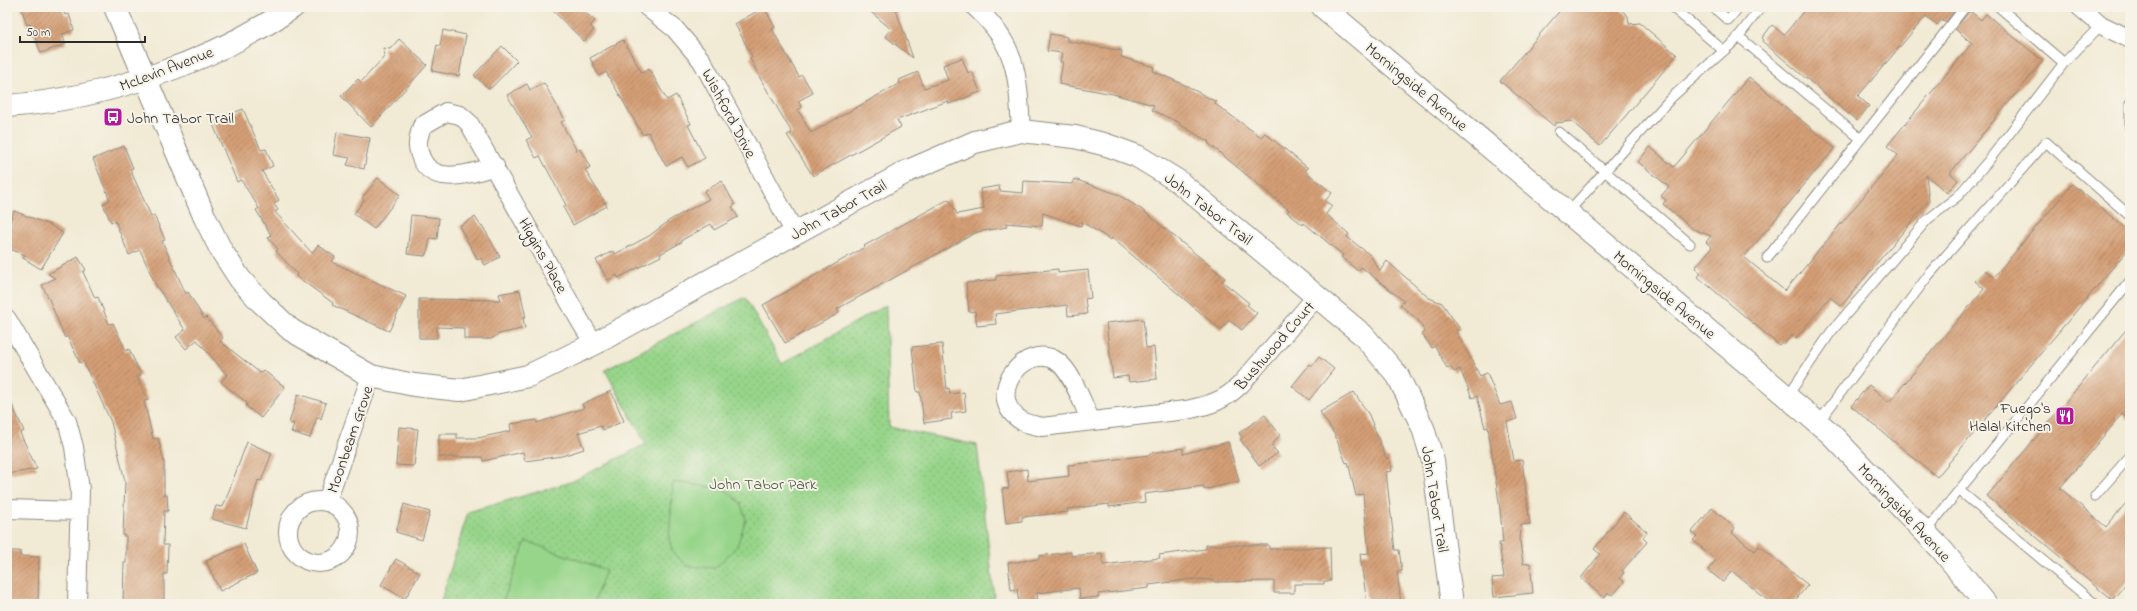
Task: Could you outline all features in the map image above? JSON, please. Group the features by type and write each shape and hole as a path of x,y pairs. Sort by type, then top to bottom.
{"street":[{"name":"John Tabor Trail","path":"115,7 205,218 221,250 240,279 261,302 291,330 371,376 414,385 460,390 528,376 594,344 908,171 975,142 1022,131 1075,137 1107,145 1136,156 1178,181 1317,296 1363,335 1398,376 1423,428 1433,461 1452,604"},
{"name":"McLevin Avenue","path":"7,106 76,97 146,79 214,50 277,18 293,7"},
{"name":"Wishford Drive","path":"647,7 675,29 702,61 795,233"},
{"path":"975,7 999,32 1012,56 1016,71 1022,131"},
{"path":"2080,7 2101,25 2130,39"},
{"name":"Morningside Avenue","path":"1329,9 1567,212 1830,433 1925,532 1986,604"},
{"name":"Higgins Place","path":"495,166 594,344"},
{"name":"Bushwood Court","path":"1091,421 1065,369 1052,358 1042,357 1023,363 1009,378 1005,392 1011,411 1022,421 1042,427 1186,410 1209,405 1228,396 1317,296"},
{"path":"7,319 67,420 74,447 80,490 77,604"},
{"name":"Moonbeam Grove","path":"327,501 371,376"},
{"path":"7,509 79,511"}],"lane":[{"path":"1672,7 1724,51"},
{"path":"1714,7 1728,20 1739,7"},
{"path":"1567,212 1671,98 1724,51 1761,7"},
{"path":"1767,258 1965,7"},
{"path":"1999,7 2064,63"},
{"path":"1787,397 1831,332 1927,220 1958,196 1990,160 2064,63 2101,25"},
{"path":"1738,36 1861,139"},
{"path":"2130,103 2130,129"},
{"path":"1559,132 1606,170 1690,244"},
{"path":"1818,423 1928,276 2046,142 2130,216"},
{"path":"1925,532 2130,281"},
{"path":"2096,496 2130,456"},
{"path":"1960,490 2095,604"}],"green space":[{"name":"John Tabor Park","path":"745,297 782,364 886,305 889,427 977,445 995,604 440,604 468,512 571,482 646,444 605,370"},
{"path":"673,482 724,489 740,502 746,519 737,546 715,568 687,566 673,552 669,540"},
{"path":"526,541 606,570 593,604 502,604"}],"building":[{"path":"21,7 62,7 65,15 69,14 74,30 62,34 66,44 41,53 30,24 27,25"},
{"path":"549,7 579,7 595,21 590,26 594,30 584,41"},
{"path":"764,7 775,27 772,29 799,77 802,75 813,93 798,101 802,108 798,110 811,133 900,83 899,80 918,72 924,88 948,80 943,65 962,58 968,73 972,71 980,92 949,104 948,101 897,120 901,127 813,176 787,135 792,133 760,78 750,58 752,56 735,24"},
{"path":"865,7 895,7 913,58 885,36 891,29"},
{"path":"1563,7 1618,7 1628,16 1629,24 1640,23 1677,55 1600,146 1571,121 1556,123 1554,126 1500,81"},
{"path":"1807,7 1957,7 1946,22 1942,19 1937,25 1926,16 1858,96 1869,106 1857,121 1763,42 1764,40 1762,38 1772,25 1784,35"},
{"path":"1970,11 1981,20 1986,14 2043,61 1950,173 1958,180 1947,193 1926,175 1929,201 1841,306 1830,297 1796,338 1792,335 1784,344 1782,342 1779,345 1698,277 1701,273 1695,268 1712,247 1706,242 1711,236 1693,229 1663,204 1666,200 1661,196 1669,187 1638,162 1650,147 1674,167 1749,77 1835,148 1744,257 1785,291 1898,155 1887,146 1972,43 1955,29"},
{"path":"443,30 466,35 459,76 432,71 437,45 440,46"},
{"path":"1050,34 1067,37 1067,41 1122,51 1121,57 1154,67 1153,71 1187,86 1216,102 1215,104 1261,137 1265,133 1308,168 1305,171 1332,193 1325,201 1332,206 1326,214 1349,234 1347,237 1370,255 1380,271 1387,261 1429,298 1442,303 1460,329 1456,331 1480,376 1487,373 1500,405 1512,402 1517,419 1507,422 1514,461 1522,460 1530,524 1521,525 1520,541 1523,564 1530,563 1533,593 1494,597 1492,578 1504,577 1499,543 1503,543 1500,509 1488,427 1485,428 1477,396 1472,398 1460,369 1454,372 1451,367 1447,368 1435,346 1432,348 1422,334 1425,332 1417,319 1400,305 1404,301 1361,267 1358,271 1341,257 1343,255 1304,223 1303,225 1287,212 1289,210 1208,143 1209,142 1179,124 1180,123 1152,110 1154,105 1113,94 1059,84 1063,62 1060,62 1062,53 1047,51"},
{"path":"399,39 427,65 371,127 341,96 358,79 361,82 385,56 383,48 390,49"},
{"path":"623,40 642,73 649,69 667,100 676,95 691,124 688,125 705,158 688,167 682,157 666,166 648,132 643,135 606,72 599,76 590,58"},
{"path":"502,46 517,61 491,88 488,88 474,75"},
{"path":"544,83 565,120 561,122 577,151 580,149 590,167 585,170 607,206 573,225 563,207 566,205 540,156 536,158 526,140 532,137 507,95 527,84 530,90"},
{"path":"243,109 261,150 266,149 273,166 262,171 279,200 274,204 278,210 275,212 312,253 318,245 335,257 332,262 406,296 389,331 332,305 333,303 296,276 297,274 276,251 278,249 268,238 271,235 256,210 259,208 241,180 237,182 212,122"},
{"path":"337,132 370,138 364,169 347,165 350,158 333,155"},
{"path":"124,146 133,168 130,169 151,216 154,215 165,240 162,241 186,294 188,292 204,319 206,317 223,338 220,341 260,373 263,370 285,387 261,418 246,406 247,403 221,382 227,375 197,340 186,349 176,337 185,330 156,285 140,250 129,255 115,221 111,222 103,204 110,200 93,159"},
{"path":"378,178 400,195 374,229 354,214 364,200 362,198"},
{"path":"1074,179 1117,194 1141,209 1225,278 1222,281 1249,303 1247,305 1257,313 1242,330 1229,320 1221,330 1112,238 1111,240 1082,222 1081,226 1043,213 1042,226 1006,223 1007,227 977,232 837,309 839,313 785,343 763,305 865,247 864,246 949,199 957,214 984,209 980,189 999,186 1000,191 1023,193 1024,181 1072,184"},
{"path":"722,181 735,205 732,207 738,217 714,230 711,224 660,254 661,256 618,278 617,275 608,280 596,260 613,251 615,254 649,236 670,220 709,199 704,191"},
{"path":"2072,184 2130,232 2130,247 1937,477 1851,406 1869,385 1889,402 1984,289 1975,281 1985,270 1994,277"},
{"path":"14,211 50,225 63,233 41,269 23,258 25,255 10,249 12,244 7,242 7,228"},
{"path":"411,215 439,218 437,239 430,238 425,256 407,254"},
{"path":"475,217 481,226 482,225 500,257 485,265 481,258 478,260 459,226"},
{"path":"78,257 86,270 83,272 95,298 98,297 109,324 113,323 126,351 129,349 141,375 137,377 148,400 144,401 153,439 158,438 164,462 164,495 167,495 168,511 164,511 163,545 168,545 167,574 164,574 164,604 123,603 124,563 126,563 126,536 123,536 125,481 111,422 83,361 80,363 67,336 65,338 42,285 55,278 48,274"},
{"path":"1058,269 1058,273 1088,270 1091,298 1085,299 1087,314 1068,316 1067,305 995,314 996,324 977,326 975,311 969,312 966,283 996,280 996,276"},
{"path":"520,290 526,318 523,318 525,328 499,334 491,339 464,339 464,328 437,327 437,338 419,338 419,299 501,300 499,294"},
{"path":"1143,319 1146,348 1154,347 1157,379 1129,382 1128,376 1113,378 1106,323"},
{"path":"2130,325 2130,421 2122,414 2060,488 2106,527 2130,498 2130,579 2112,600 1987,496"},
{"path":"942,344 947,389 949,388 950,394 964,392 966,411 951,413 952,419 924,423 920,392 917,392 912,347"},
{"path":"1319,357 1334,369 1309,400 1292,386 1310,364 1312,366"},
{"path":"611,391 624,421 603,430 601,426 578,433 584,449 562,456 525,461 523,452 483,461 482,457 439,457 439,434 457,434 457,438 478,438 511,431 510,424 537,420 537,423 584,408 582,404"},
{"path":"1354,392 1369,415 1386,458 1389,458 1392,471 1386,472 1395,550 1399,550 1402,571 1397,571 1401,604 1367,604 1360,554 1369,553 1363,494 1356,496 1348,462 1346,463 1335,435 1320,412"},
{"path":"7,394 24,431 20,433 37,469 7,474"},
{"path":"298,394 326,403 321,419 317,417 310,438 291,432 294,424 289,423"},
{"path":"1265,415 1280,435 1271,446 1278,453 1259,466 1240,439 1242,438 1239,433"},
{"path":"399,427 418,429 414,466 396,465"},
{"path":"247,442 272,453 261,481 258,480 246,528 212,519 216,506 223,507"},
{"path":"1228,442 1239,481 1204,490 1204,486 1144,494 1145,502 1109,507 1109,504 1067,509 1068,512 1022,517 1022,521 1006,523 1002,489 1009,488 1007,472 1027,469 1028,481 1069,476 1068,465 1150,455 1150,453 1183,448 1183,454"},
{"path":"404,504 430,512 422,540 396,532"},
{"path":"1712,508 1735,528 1732,533 1755,551 1759,546 1808,585 1792,604 1772,604 1732,571 1723,582 1708,570 1716,560 1693,540 1697,536 1692,532"},
{"path":"1624,512 1647,532 1643,538 1647,542 1622,571 1624,573 1620,578 1624,582 1613,595 1608,593 1604,598 1581,578 1600,554 1594,549"},
{"path":"244,544 257,573 220,591 206,561"},
{"path":"1206,545 1269,545 1269,549 1330,547 1331,581 1324,581 1324,584 1294,584 1294,593 1274,593 1274,581 1214,582 1214,580 1193,579 1149,585 1149,588 1098,594 1099,597 1080,599 1079,588 1037,593 1038,604 1019,604 1017,589 1011,590 1008,563 1039,559 1039,556 1071,552 1071,556 1102,553 1103,565 1160,558 1159,555 1206,549"},
{"path":"7,551 20,551 20,556 39,557 38,604 7,604"},
{"path":"396,559 420,573 405,599 381,585"}],"place":[{"name":"John Tabor Trail","path":"113,117"},
{"name":"Fuego's Halal Kitchen","path":"2065,416"}]}
